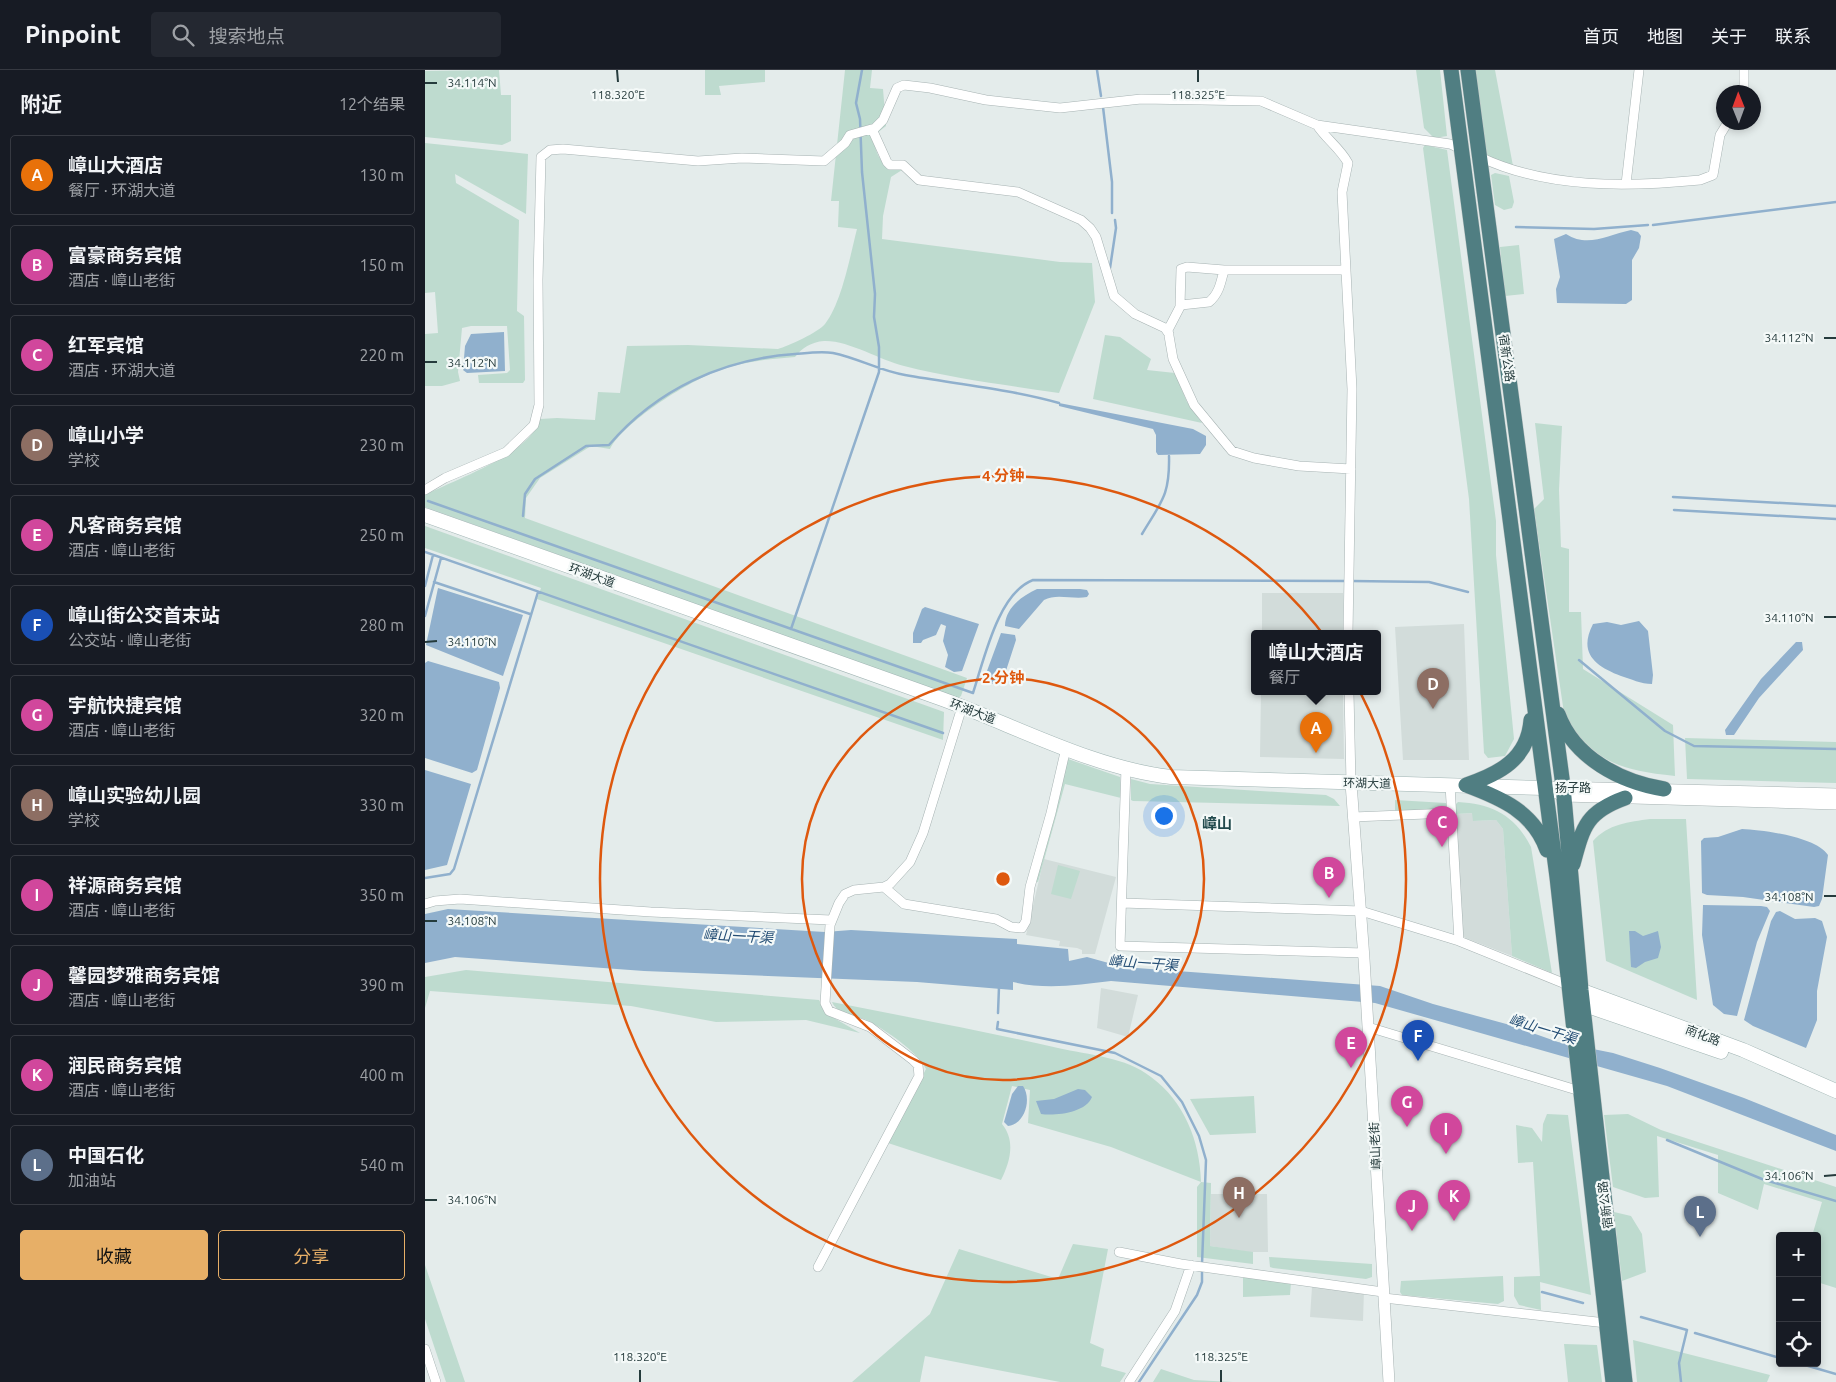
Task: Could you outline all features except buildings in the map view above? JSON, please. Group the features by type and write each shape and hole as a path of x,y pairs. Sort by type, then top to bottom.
{"highway":[{"name":"宿新公路","path":"1451,70 1493,394 1512,392 1468,70"},
{"path":"1512,392 1564,791 1563,877"},
{"path":"1493,394 1544,788 1563,877"},
{"path":"1466,785 1499,772 1519,755 1527,742 1531,730 1533,696"},
{"path":"1551,696 1563,728 1583,751 1598,764 1626,780 1664,789"},
{"path":"1466,785 1503,800 1526,817 1538,830 1563,877"},
{"path":"1563,877 1585,826 1602,809 1625,798"},
{"name":"宿新公路","path":"1563,877 1580,1028 1613,1382"},
{"name":"宿新公路","path":"1586,1090 1625,1382"}],"main road":[{"name":"环湖大道","path":"425,515 962,707 1066,748 1126,768 1171,777 1544,788"},
{"name":"南化路","path":"1576,995 1734,1047 1836,1091"},
{"name":"南化路","path":"1576,995 1733,1056 1836,1100"}],"street":[{"path":"1625,184 1639,70"},
{"path":"1744,70 1744,85"},
{"path":"425,490 445,478 506,452 534,425 539,405 538,280 541,157 550,150 563,149 698,161 742,158 824,160 845,143 850,134 872,129 883,120 897,88 904,85 1010,103 1060,108 1141,99 1261,101 1317,124 1450,144 1461,149"},
{"path":"1317,124 1323,135 1343,154 1349,163 1341,192 1352,389 1348,630"},
{"path":"872,129 887,162 890,165 903,165 919,180 1019,192 1081,220 1096,237 1114,296 1124,307 1165,328 1169,334"},
{"path":"1480,158 1519,172 1569,181 1625,184 1699,180 1713,175 1720,134 1723,130"},
{"path":"1346,270 1224,270 1187,267 1181,269 1180,306 1172,321 1169,334 1173,359 1190,399 1231,451 1254,458 1299,466 1351,469"},
{"path":"1180,306 1209,302 1213,299 1218,291 1224,270"},
{"path":"1349,695 1351,783"},
{"path":"818,1267 919,1076 918,1065 913,1060 870,1027 829,1011 825,1003 831,923 845,894 854,890 884,887 897,877 910,862 917,848 962,707"},
{"path":"884,887 904,904 996,919 1011,927 1022,928 1026,921 1030,887 1051,813 1066,748"},
{"path":"1126,768 1120,946 1364,956"},
{"name":"嶂山老街","path":"1351,783 1364,956 1389,1382"},
{"path":"1450,785 1459,941"},
{"name":"扬子路","path":"1544,788 1625,798 1836,804"},
{"name":"扬子路","path":"1564,791 1664,789 1836,794"},
{"path":"1353,817 1451,813"},
{"path":"425,904 435,901 460,899 831,923"},
{"path":"1122,903 1361,911 1459,941 1576,995"},
{"path":"1368,1022 1586,1090"},
{"path":"1119,1252 1384,1295 1606,1323"},
{"path":"1129,1382 1175,1311 1199,1266"},
{"path":"425,1349 436,1382"}],"shaded area":[{"path":"1262,593 1343,593 1343,630 1262,630"},
{"path":"1464,624 1469,760 1403,760 1395,627"},
{"path":"1261,695 1343,695 1344,759 1260,757"},
{"path":"1473,813 1473,821 1496,820 1503,829 1512,956 1463,937 1456,814"},
{"path":"1044,859 1116,877 1095,954 1082,954 1082,950 1077,948 1059,946 1060,941 1026,935"},
{"path":"1101,988 1138,995 1128,1037 1097,1028"},
{"path":"1211,1194 1267,1194 1268,1252 1248,1252 1210,1246"},
{"path":"1312,1287 1364,1290 1363,1321 1310,1317"}],"green space":[{"path":"499,70 501,95 511,95 511,141 502,145 425,137 425,71"},
{"path":"705,70 765,70 765,82 719,86 721,95 705,95"},
{"path":"845,70 872,70 870,88 883,89 886,126 872,137 881,160 888,165 902,170 891,177 883,216 882,239 1060,262 1092,263 1095,302 1059,393 923,371 895,363 854,347 833,342 819,342 807,346 795,357 734,366 715,372 688,385 657,404 628,427 617,438 610,449 591,446 540,478 526,498 525,518 967,678 961,696 958,698 425,507 425,495 508,454 534,432 540,419 595,420 598,392 620,393 627,346 688,345 778,349 810,335 825,324 841,291 857,229 838,227 839,201 831,201"},
{"path":"1416,70 1440,70 1447,136 1434,138 1424,128"},
{"path":"1474,70 1495,70 1513,166 1485,156"},
{"path":"425,143 528,154 526,214 455,174 456,183 519,220 517,311 524,316 525,380 523,383 479,383 478,375 507,373 510,370 507,326 471,326 462,328 458,372 460,381 442,386 425,386 425,334 438,333 435,292 425,293"},
{"path":"1425,145 1447,150 1496,521 1496,555 1514,739 1505,756 1488,758 1484,753 1469,499 1423,148"},
{"path":"1495,173 1509,176 1514,202 1512,208 1504,210 1495,205 1491,175"},
{"path":"1519,245 1524,294 1505,296 1500,247"},
{"path":"1105,335 1120,337 1151,359 1147,370 1175,373 1187,402 1202,423 1093,399"},
{"path":"1535,423 1562,426 1559,490 1561,547 1569,549 1569,612 1581,612 1583,669 1673,725 1675,776 1640,771 1613,762 1589,746 1565,720 1534,509 1544,499"},
{"path":"425,526 944,712 943,740 537,599 541,588 425,548"},
{"path":"1685,738 1836,742 1836,783 1687,779"},
{"path":"1068,759 1120,777 1121,798 1065,784 1038,882 1034,881"},
{"path":"1131,779 1150,784 1326,795 1334,799 1340,806 1133,801 1131,800"},
{"path":"1395,800 1446,803 1446,809 1395,812"},
{"path":"1458,802 1481,805 1501,813 1510,819 1525,836 1531,847 1552,973 1512,956 1503,829 1496,820 1473,821 1472,813 1456,814 1455,805"},
{"path":"1650,819 1686,819 1697,1000 1606,961 1593,841 1612,827"},
{"path":"1058,865 1080,871 1071,899 1051,894"},
{"path":"466,970 819,1000 827,1014 860,1033 806,1020 716,1022 631,1006 430,991 425,1008 425,977"},
{"path":"832,1002 1094,1055 1119,1061 1141,1070 1163,1087 1173,1098 1188,1123 1197,1152 1201,1182 1111,1147 1028,1123 1030,1090 1012,1086 1002,1124 1009,1137 1010,1152 1001,1180 888,1143 926,1069 916,1055 892,1036 869,1021 843,1013"},
{"path":"1254,1096 1256,1133 1210,1135 1190,1099"},
{"path":"1547,1114 1568,1115 1591,1295 1540,1282 1541,1310 1519,1305 1514,1296 1514,1277 1540,1276 1533,1162 1518,1163 1516,1125 1532,1128 1542,1142 1543,1124"},
{"path":"1628,1114 1661,1130 1836,1187 1836,1288 1821,1283 1821,1232 1813,1232 1822,1202 1764,1184 1758,1210 1718,1193 1718,1155 1657,1136 1659,1197 1645,1198 1613,1187 1604,1115"},
{"path":"1201,1182 1211,1183 1210,1246 1253,1252 1253,1264 1197,1257 1197,1187"},
{"path":"1614,1212 1631,1216 1642,1234 1646,1272 1622,1281"},
{"path":"1073,1244 1108,1249 1090,1343 1104,1349 1101,1366 1126,1373 1120,1382 1060,1382 925,1356 920,1382 852,1382 930,1314 959,1249 1058,1279"},
{"path":"1269,1257 1372,1264 1372,1277 1366,1279 1273,1268 1270,1267"},
{"path":"425,1265 465,1382 446,1382 425,1319"},
{"path":"1243,1276 1291,1282 1290,1295 1243,1297"},
{"path":"1503,1276 1504,1301 1498,1304 1402,1295 1400,1292 1401,1281"},
{"path":"1633,1340 1770,1375 1767,1382 1637,1382"},
{"path":"1564,1344 1597,1345 1602,1382 1568,1382"},
{"path":"1161,1369 1194,1380 1233,1382 1153,1382"}],"water":[{"path":"1631,230 1638,232 1641,236 1639,248 1632,260 1632,300 1626,304 1557,303 1556,289 1560,277 1554,239 1566,234 1582,240 1590,240"},
{"path":"504,332 505,371 467,373 463,370 465,346 471,334"},
{"path":"1059,403 1193,429 1206,436 1206,445 1200,454 1158,455 1156,452 1156,435 1153,429 1059,406"},
{"path":"438,588 523,615 503,676 426,645"},
{"path":"1037,589 1080,589 1087,590 1089,594 1087,597 1082,598 1049,598 1044,600 1019,629 1005,626 1008,614 1015,603"},
{"path":"925,607 979,624 962,671 954,672 945,667 948,655 943,641 946,626 941,624 936,635 923,640 921,643 913,643 913,633 922,609"},
{"path":"1639,621 1648,631 1653,675 1652,684 1621,676 1604,668 1597,663 1588,651 1587,643 1593,624 1607,622 1621,625"},
{"path":"1001,633 1015,635 1016,640 1002,683 998,685 986,682 984,679"},
{"path":"1796,642 1802,642 1803,650 1759,698 1734,735 1726,735 1725,730 1761,679"},
{"path":"428,661 499,682 500,688 477,770 472,773 425,758 425,663"},
{"path":"425,770 471,784 447,865 425,870"},
{"path":"1742,829 1763,831 1801,839 1813,843 1828,855 1822,899 1819,906 1814,907 1702,893 1701,841 1704,838 1718,837"},
{"path":"1703,905 1761,906 1767,907 1770,911 1757,942 1737,1016 1724,1014 1713,1005 1702,935"},
{"name":"嶂山一干渠","path":"448,909 825,932 851,930 1017,939 1017,944 1068,949 1069,961 1087,957 1123,967 1380,986 1433,1004 1510,1025 1558,1042 1613,1053 1744,1098 1836,1135 1836,1151 1667,1086 1375,1003 1111,981 1050,986 1013,982 1013,990 917,982 644,971 455,957 425,963 425,914"},
{"path":"1780,911 1795,919 1815,918 1822,921 1827,937 1817,991 1817,1020 1806,1048 1753,1026 1744,1020 1771,921 1776,912"},
{"path":"1629,931 1635,931 1643,936 1658,931 1661,947 1658,958 1645,962 1636,968 1631,967"},
{"path":"1018,1086 1023,1086 1026,1091 1027,1104 1019,1121 1008,1126 1004,1122 1012,1094"},
{"path":"1078,1089 1085,1090 1092,1097 1083,1107 1062,1114 1041,1114 1036,1101 1054,1099"}],"waterway":[{"path":"791,629 879,372 879,347 874,317 875,294 862,172 860,119 856,103 862,70"},
{"path":"1097,70 1101,96"},
{"path":"1103,107 1112,182 1112,213"},
{"path":"1653,225 1836,202"},
{"path":"1110,268 1116,228 1115,220"},
{"path":"1516,227 1594,229 1648,225"},
{"path":"523,516 525,494 535,479 586,446 609,445 628,425 670,393 693,380 742,362 795,354 833,353 896,373 1002,390 1059,403"},
{"path":"1142,534 1159,506 1166,490 1169,456"},
{"path":"1673,497 1836,506"},
{"path":"428,501 973,693 994,629 1002,613 1010,598 1021,587 1033,580 1347,581"},
{"path":"1674,510 1836,519"},
{"path":"425,552 943,733"},
{"path":"425,586 433,555"},
{"path":"425,616 441,558"},
{"path":"1352,581 1429,582 1468,592"},
{"path":"434,582 530,614"},
{"path":"425,878 450,874 454,869 538,592"},
{"path":"1579,660 1665,731 1694,746 1836,749"},
{"path":"998,1013 999,987"},
{"path":"998,1022 997,1029 1115,1053 1161,1076 1182,1102 1199,1136 1206,1160 1202,1264"},
{"path":"1667,1140 1762,1179 1836,1201"},
{"path":"1139,1382 1197,1295 1202,1282 1202,1269"},
{"path":"1542,1292 1583,1303"},
{"path":"1641,1317 1687,1330 1679,1363 1681,1382"},
{"path":"1695,1333 1776,1357"},
{"path":"1812,1367 1836,1374"}],"place":[{"name":"嶂山小学","path":"1433,709"},
{"name":"嶂山大酒店","path":"1316,753"},
{"name":"红军宾馆","path":"1442,847"},
{"name":"富豪商务宾馆","path":"1329,898"},
{"name":"嶂山街公交首末站","path":"1418,1061"},
{"name":"凡客商务宾馆","path":"1351,1068"},
{"name":"宇航快捷宾馆","path":"1407,1127"},
{"name":"祥源商务宾馆","path":"1446,1154"},
{"name":"嶂山实验幼儿园","path":"1239,1218"},
{"name":"润民商务宾馆","path":"1454,1221"},
{"name":"馨园梦雅商务宾馆","path":"1412,1231"},
{"name":"中国石化","path":"1700,1237"}],"district":[{"name":"嶂山","path":"1217,823"}]}
